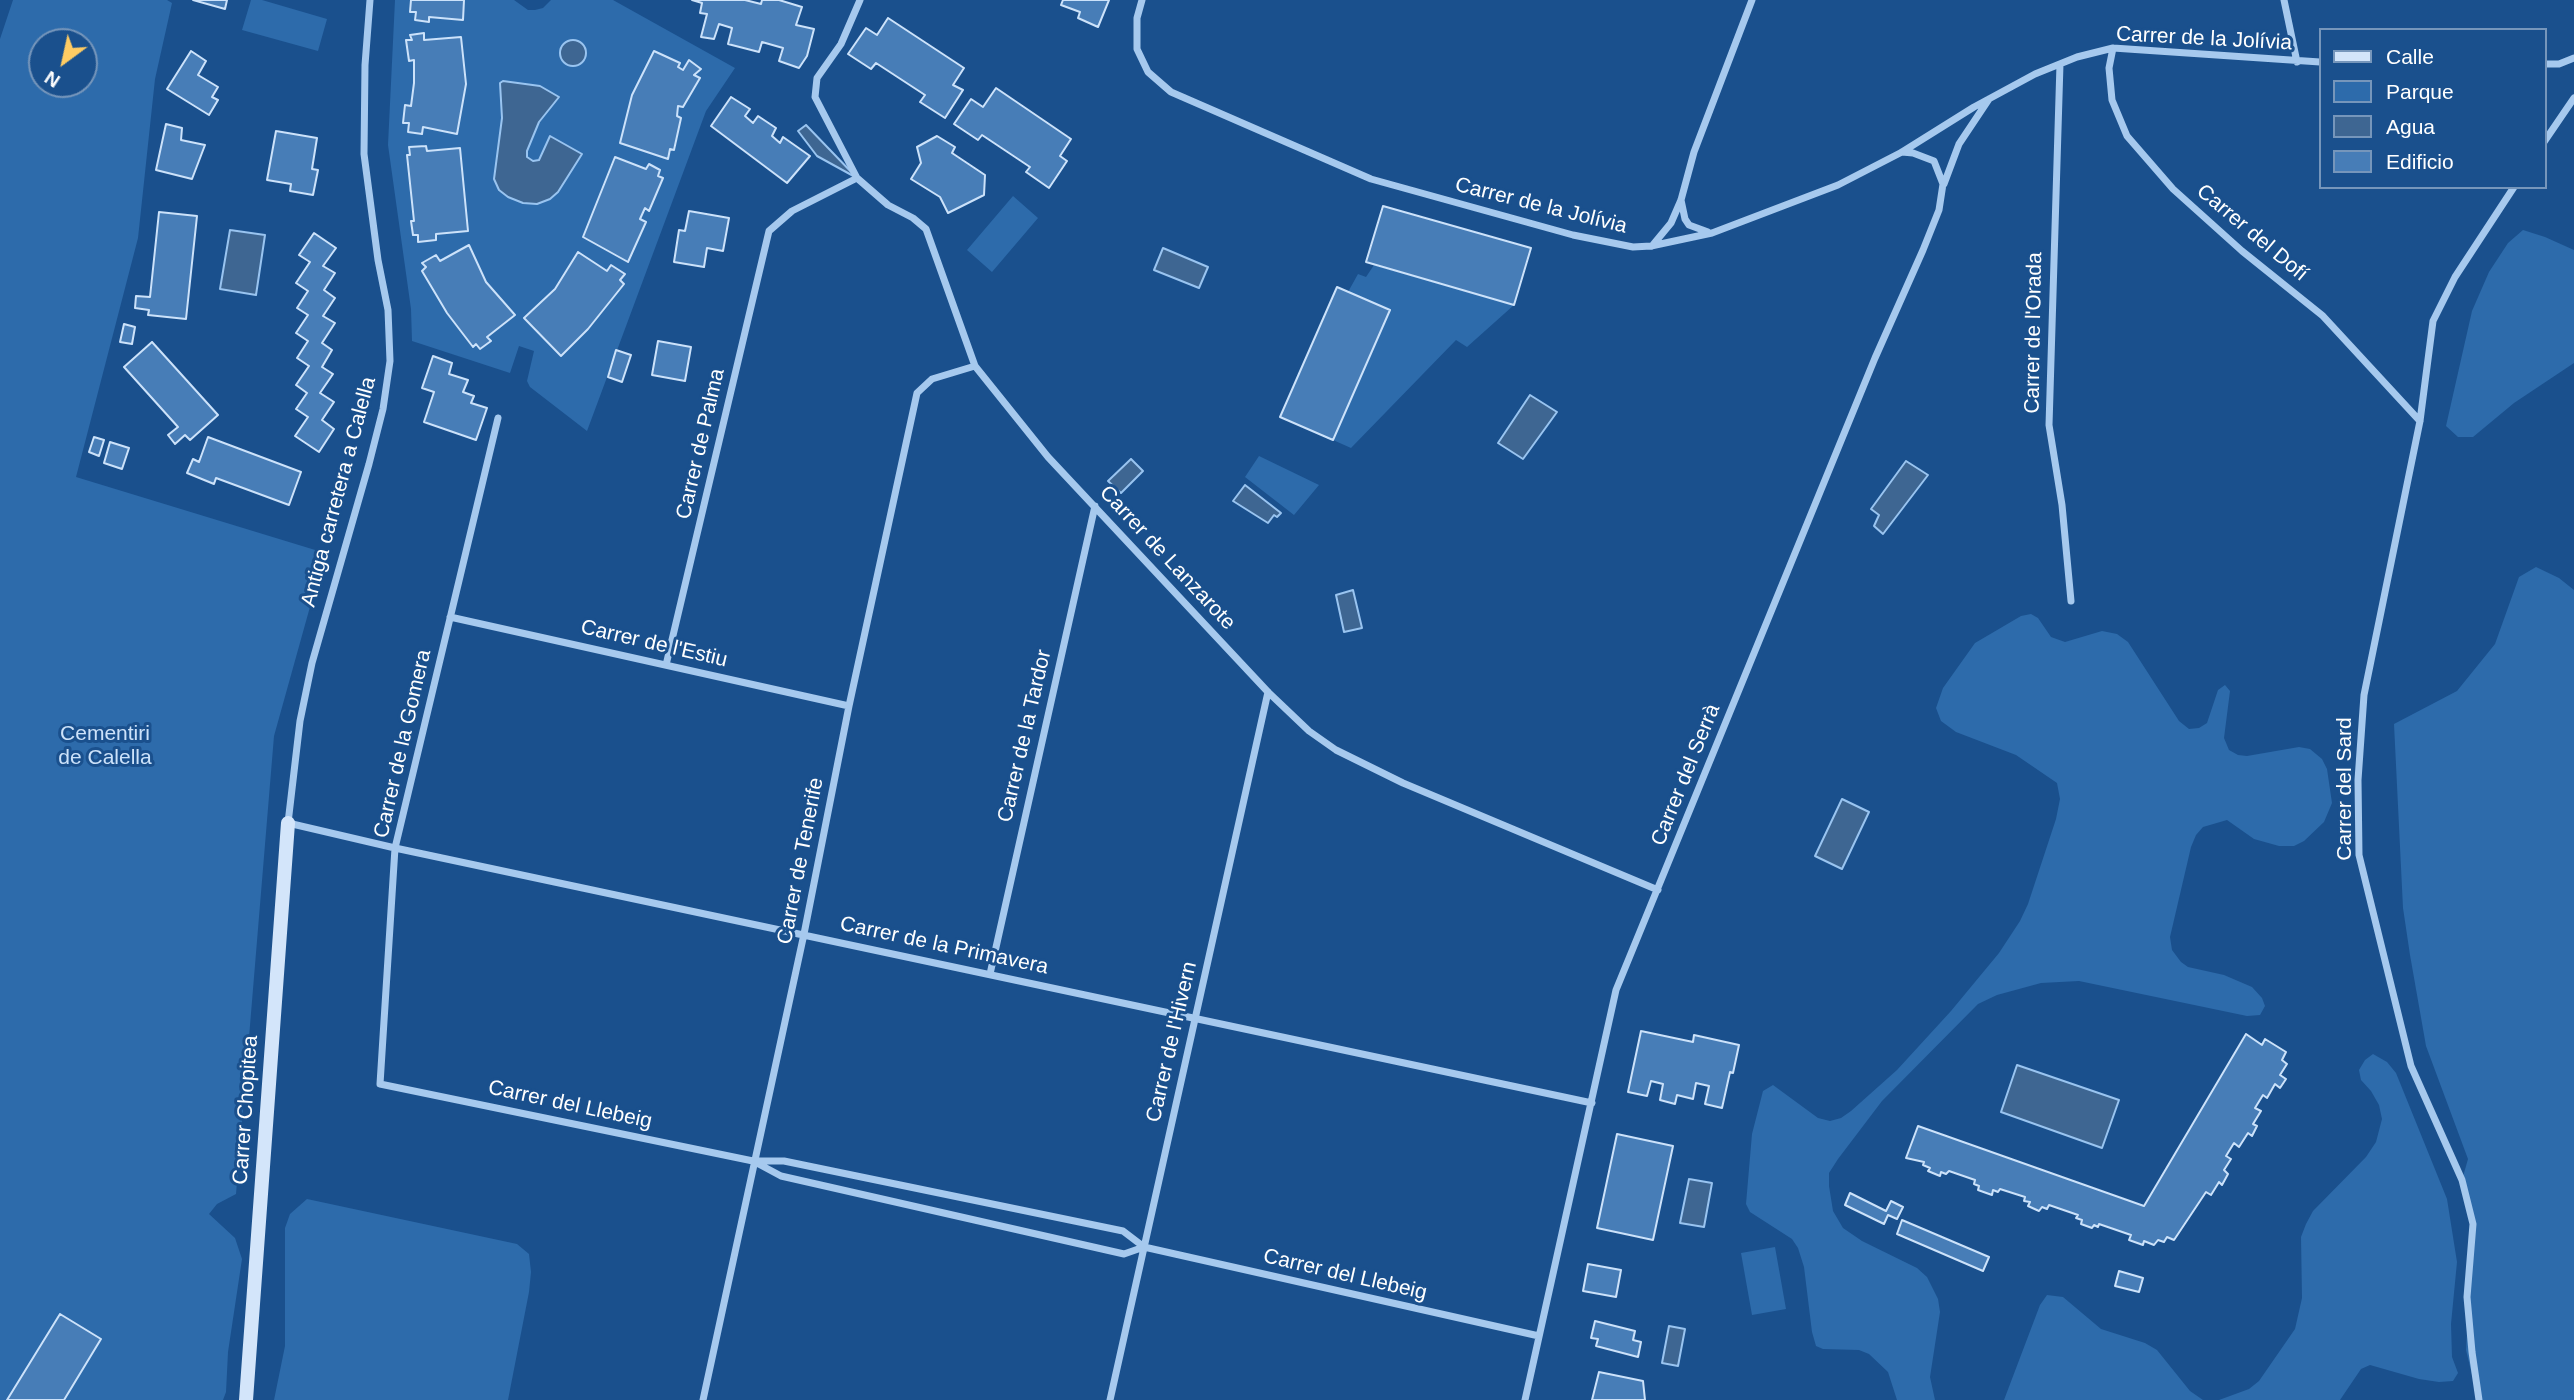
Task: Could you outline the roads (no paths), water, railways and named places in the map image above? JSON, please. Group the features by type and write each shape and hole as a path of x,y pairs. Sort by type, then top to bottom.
{"street":[{"name":"Antiga carretera a Calella","path":"288,823 300,721 312,663 369,464 383,408 390,361 388,310 376,248 364,154 365,65 370,0"},
{"path":"857,178 815,97 817,78 841,44 860,0"},
{"name":"Carrer de la Jolívia","path":"1142,0 1137,18 1137,49 1148,72 1171,92 1371,179 1573,236 1616,245 1651,246 1712,233 1838,185 1902,152 2035,74 2113,48 2318,62"},
{"path":"1651,246 1671,223 1681,200 1694,152 1752,0"},
{"path":"2284,0 2297,62"},
{"name":"Carrer del Dofí","path":"2113,48 2109,68 2112,100 2127,136 2173,189 2242,251 2323,316 2420,421"},
{"path":"2546,64 2559,64 2574,58"},
{"name":"Carrer de l'Orada","path":"2060,64 2049,425 2062,505 2071,601"},
{"path":"2546,139 2574,98"},
{"name":"Carrer del Serrà","path":"1525,1400 1616,989 1870,370 1923,250 1939,210 1943,184 1959,144 1989,99"},
{"path":"1902,152 1934,161 1943,184"},
{"name":"Carrer de Palma","path":"666,665 769,231 792,211 857,178"},
{"name":"Carrer de Lanzarote","path":"857,178 888,205 913,218 926,229 975,366 1048,457 1268,692 1309,731 1336,750 1403,783 1658,890"},
{"name":"Carrer del Sard","path":"2479,1400 2467,1297 2473,1224 2462,1180 2411,1066 2359,855 2358,780 2364,695 2420,421 2433,321 2455,277 2513,189"},
{"path":"1681,200 1689,225 1712,233"},
{"name":"Carrer de Tenerife","path":"703,1400 917,393 932,379 975,366"},
{"name":"Carrer de la Gomera","path":"380,1084 395,848 498,418"},
{"name":"Carrer de la Tardor","path":"990,974 1094,506"},
{"name":"Carrer de l'Estiu","path":"450,617 849,706"},
{"name":"Carrer de l'Hivern","path":"1110,1400 1268,692"},
{"name":"Carrer de la Primavera","path":"288,823 1592,1103"},
{"name":"Carrer Chopitea","path":"246,1400 288,823"},
{"name":"Carrer del Llebeig","path":"380,1084 753,1161 784,1161 1123,1231 1144,1247 1539,1336"},
{"name":"Carrer del Llebeig","path":"753,1161 781,1177 1124,1254 1144,1247"}],"water":[{"path":"573,40 582,44 586,53 582,62 573,66 564,62 560,53 564,44"},
{"path":"503,81 540,86 559,97 539,122 527,157 533,161 539,160 550,136 582,154 558,192 550,199 537,204 523,203 508,197 499,190 494,179 502,118 500,83"},
{"path":"806,125 857,178 817,156 798,131"},
{"path":"230,230 265,235 256,295 220,289"},
{"path":"1163,248 1208,267 1199,288 1154,270"},
{"path":"1530,395 1557,412 1523,459 1498,443"},
{"path":"1131,459 1143,471 1121,493 1108,481"},
{"path":"1906,461 1928,475 1883,534 1874,526 1879,515 1871,509"},
{"path":"1245,485 1281,513 1277,517 1274,515 1268,523 1233,501"},
{"path":"1353,590 1362,628 1344,632 1336,595"},
{"path":"1842,799 1869,812 1842,869 1815,856"},
{"path":"2017,1065 2119,1100 2102,1148 2001,1112"},
{"path":"1689,1179 1712,1183 1704,1227 1680,1223"},
{"path":"1669,1326 1685,1329 1678,1366 1662,1363"}],"park label":[{"name":"Cementiri de Calella","path":"105,746"}]}
